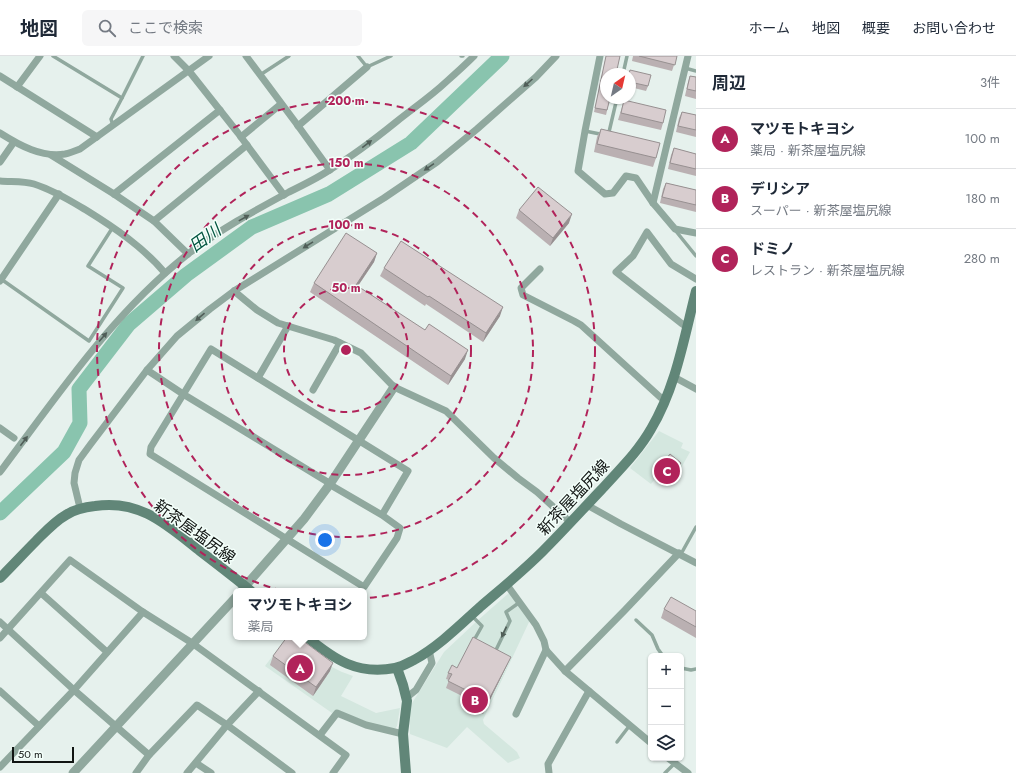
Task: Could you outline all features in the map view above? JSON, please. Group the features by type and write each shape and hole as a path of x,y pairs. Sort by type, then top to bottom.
{"main road":[{"name":"新茶屋塩尻線","path":"311,640 335,658 358,668 378,670 396,668 410,662 446,638 507,585 588,505 632,457 651,430 666,400 674,377 696,291"},
{"name":"新茶屋塩尻線","path":"0,578 55,523 65,515 80,508 114,504 128,506 147,513 162,522 177,532 244,588"},
{"path":"396,668 403,685 407,702 403,734 406,773"}],"street":[{"path":"17,87 40,56"},
{"path":"174,56 189,71 220,110 284,195"},
{"path":"0,133 14,142 40,153 51,155 65,154 80,149 209,56"},
{"path":"246,56 330,170"},
{"path":"0,472 94,347 141,296 166,273 188,254 219,232 330,170 372,141 445,83 474,56"},
{"path":"80,508 74,483 79,460 147,370 177,336 234,291 384,198 437,162 536,77 556,56"},
{"path":"600,56 578,171 605,194 613,193 626,176 636,178 653,203 675,229 696,233"},
{"path":"653,203 688,56"},
{"path":"298,126 367,67"},
{"path":"0,76 97,137"},
{"path":"241,137 281,104"},
{"path":"114,194 220,110"},
{"path":"0,162 14,142"},
{"path":"154,221 247,145"},
{"path":"51,155 154,221 188,254"},
{"path":"0,181 32,184 59,194 114,227 141,248 166,273"},
{"path":"1,280 59,194"},
{"path":"687,327 616,272 632,256 647,232 671,264 696,279"},
{"path":"540,269 521,288 522,295 581,325 660,397 666,400"},
{"path":"234,291 257,310 278,323 334,340 361,353 394,387 446,411 494,458 537,492 570,522"},
{"path":"258,378 288,326"},
{"path":"313,390 340,343"},
{"path":"147,370 183,394 326,480 400,528 397,538 364,587 150,454 151,447 183,394 211,349 408,471 382,515"},
{"path":"674,377 696,389"},
{"path":"248,588 304,519 330,484 394,387"},
{"path":"0,428 14,438"},
{"path":"588,505 621,524 680,553 696,563"},
{"path":"565,671 680,553"},
{"path":"0,638 70,560 143,612 192,643 346,754 333,773"},
{"path":"507,585 536,625 544,641 546,650 565,671 648,740"},
{"path":"41,593 107,652"},
{"path":"73,773 233,600"},
{"path":"2,762 74,690 143,612"},
{"path":"0,622 74,690 149,755"},
{"path":"406,698 416,690 432,663 429,650"},
{"path":"516,714 546,650"},
{"path":"0,690 39,726"},
{"path":"187,773 258,691"},
{"path":"549,773 548,764 589,691"},
{"path":"136,773 149,755 197,705 292,773"},
{"path":"320,735 337,713 366,725 403,734"},
{"path":"672,761 688,773"},
{"path":"196,763 211,773"}],"lane":[{"path":"53,56 122,98"},
{"path":"113,126 111,119 143,56"},
{"path":"260,75 289,56"},
{"path":"358,56 367,67 391,56"},
{"path":"624,68 627,56"},
{"path":"685,68 696,71"},
{"path":"585,131 604,135 609,132 616,104"},
{"path":"1,280 89,342 123,288 88,266 114,227"},
{"path":"675,229 696,256"},
{"path":"680,553 696,529"},
{"path":"489,650 495,653 510,621 506,612 520,602"},
{"path":"471,615 482,626 473,642 478,645"},
{"path":"636,620 652,635 661,653"},
{"path":"684,669 696,669"},
{"path":"617,742 630,725"},
{"path":"665,773 675,763"}],"shaded area":[{"path":"659,431 683,443 681,448 690,452 681,468 666,486 655,479 651,484 630,468"},
{"path":"510,592 530,620 483,720 484,724 517,752 520,758 508,763 467,727 447,748 410,734 409,708 444,652"},
{"path":"285,640 291,640 330,666 353,676 341,696 376,713 400,708 397,726 395,729 376,725 335,710 332,713 265,666"}],"building":[{"path":"606,56 620,56 617,68 603,68"},
{"path":"639,56 677,56 675,65"},
{"path":"636,71 651,75 648,86 636,83"},
{"path":"690,76 696,77 696,91 687,89"},
{"path":"600,84 600,104 608,104 607,110 595,108"},
{"path":"636,103 666,110 663,123 621,113 623,104"},
{"path":"682,112 696,115 696,130 678,126"},
{"path":"601,129 660,143 656,158 597,144"},
{"path":"674,148 696,154 696,169 670,163"},
{"path":"666,183 696,190 696,205 662,197"},
{"path":"538,187 572,214 553,238 519,210"},
{"path":"346,233 377,253 356,285 425,330 429,324 468,350 451,376 314,283"},
{"path":"401,241 503,307 486,333 384,268"},
{"path":"670,454 681,463 668,479 657,471"},
{"path":"671,597 696,611 696,627 664,609"},
{"path":"473,637 511,657 485,707 469,699 472,693 448,681 452,674 448,673 452,665 457,668"},
{"path":"285,640 302,640 333,663 316,687 273,656"}],"waterway":[{"name":"田川","path":"0,513 64,452 80,423 79,389 129,324 186,275 252,227 329,194 411,143 502,56"}],"place":[{"name":"ドミノ","path":"667,471"},
{"name":"マツモトキヨシ","path":"300,668"},
{"name":"デリシア","path":"475,700"}]}
